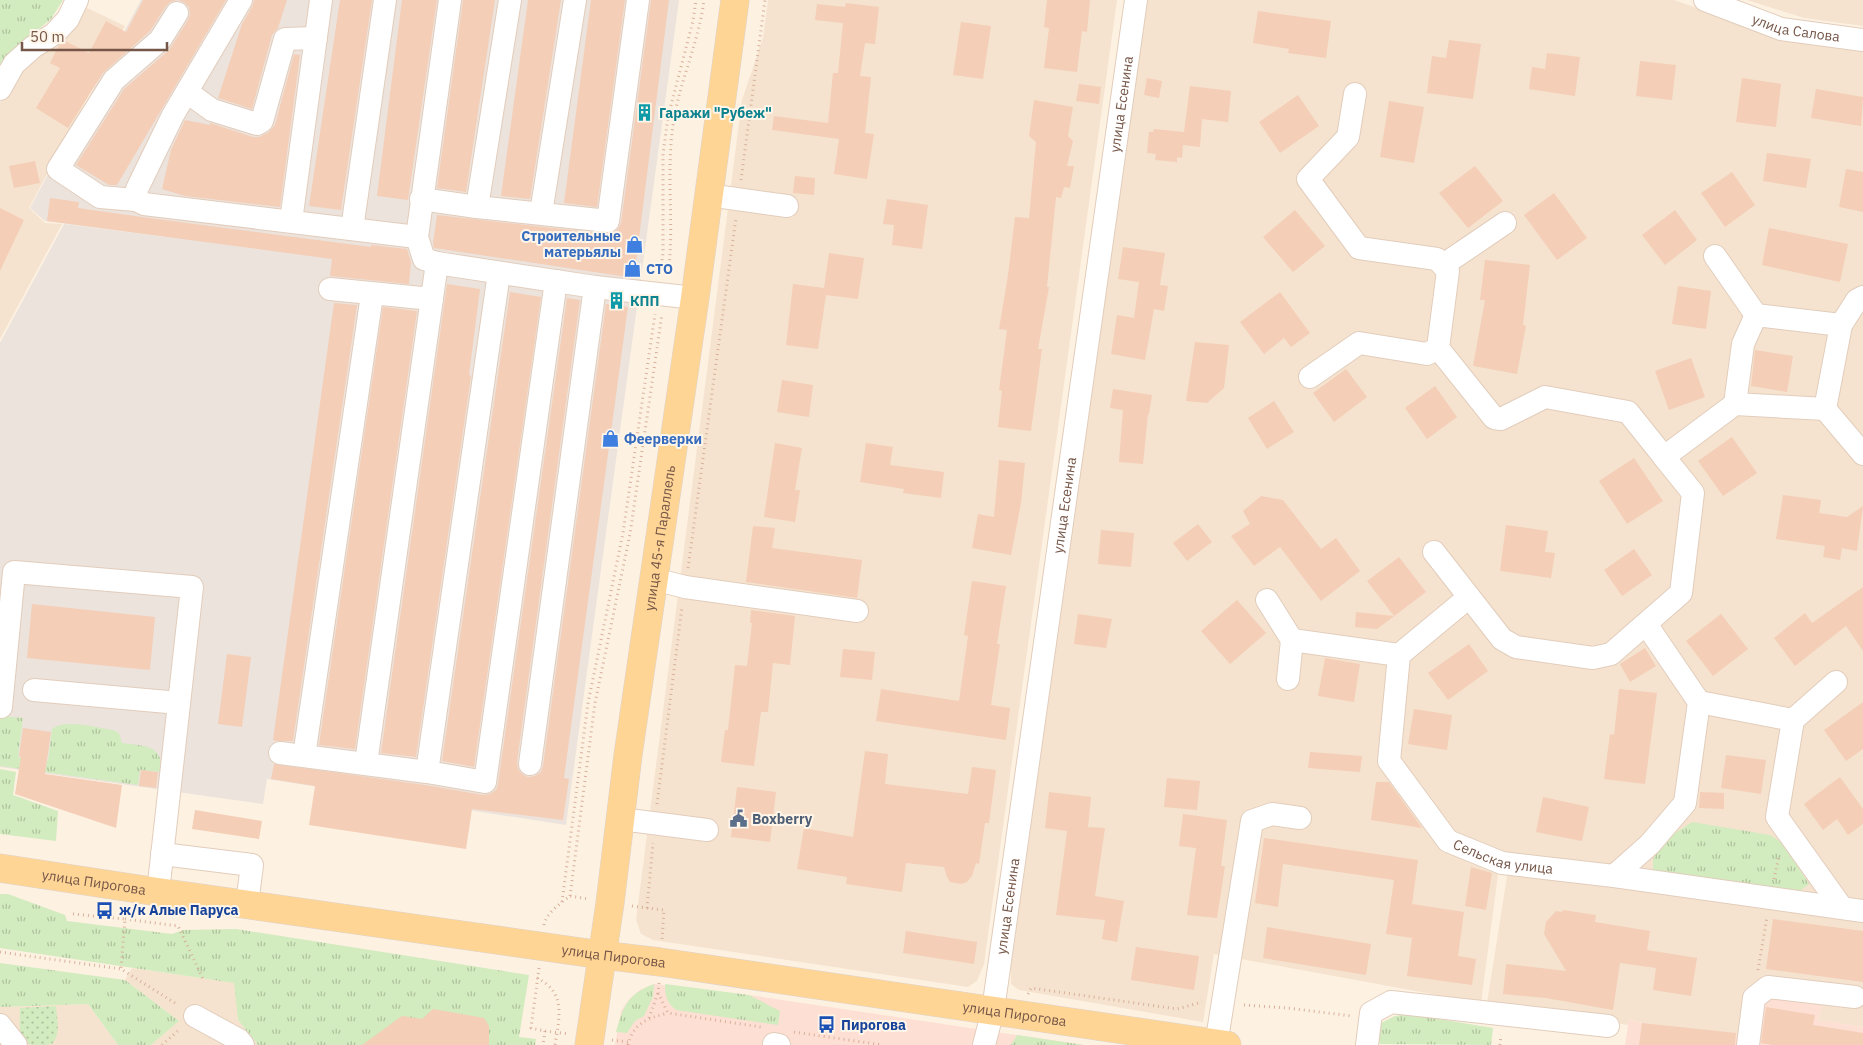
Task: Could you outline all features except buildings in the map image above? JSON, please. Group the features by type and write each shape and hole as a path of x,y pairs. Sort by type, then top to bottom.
{"main road":[{"name":"улица 45-я Параллель","path":"589,1045 621,819 628,755 695,298 735,0"},
{"name":"улица Пирогова","path":"0,868 1220,1044"}],"street":[{"path":"0,88 14,64 33,47 54,34 68,20 77,0"},
{"path":"136,200 136,189 173,115 241,0"},
{"path":"291,221 321,0"},
{"path":"352,229 385,0"},
{"path":"450,0 417,237 424,260 595,287 695,298"},
{"path":"477,207 510,0"},
{"path":"541,213 575,0"},
{"path":"422,199 608,221 638,0"},
{"name":"улица Есенина","path":"984,1045 1006,1012 1136,0"},
{"name":"улица Салова","path":"1704,0 1782,29 1863,40"},
{"path":"177,13 160,40 114,80 58,169 100,197 136,200 144,204 417,237"},
{"path":"187,92 212,110 257,124 262,120 285,39 316,38"},
{"path":"1355,94 1348,137 1308,179 1359,248 1437,259 1443,264 1448,271 1438,348 1494,418 1501,419 1545,397 1628,412 1693,493 1681,593 1611,654 1593,658 1516,647 1502,639 1468,598 1434,552"},
{"path":"708,195 787,206"},
{"path":"1443,264 1505,223"},
{"path":"1715,256 1756,315 1841,325"},
{"path":"366,764 437,263"},
{"path":"427,772 499,273"},
{"path":"280,752 485,782 556,281"},
{"path":"530,764 595,287"},
{"path":"330,289 432,299"},
{"path":"304,756 372,294"},
{"path":"1825,408 1841,325 1857,300 1863,297"},
{"path":"1735,404 1743,344 1756,315"},
{"path":"1310,377 1359,344 1427,354 1438,348"},
{"path":"1664,457 1735,404 1825,408 1863,454"},
{"path":"1,707 3,664 14,572 192,587 158,892"},
{"path":"654,579 685,587 857,611"},
{"path":"1292,640 1399,655 1468,598"},
{"path":"1267,600 1292,640 1288,679"},
{"path":"1614,876 1650,844 1685,803 1699,702 1646,624"},
{"name":"Сельская улица","path":"1399,655 1389,761 1448,841 1502,863 1614,876 1852,910"},
{"path":"1699,702 1793,720 1836,682"},
{"path":"34,690 179,704"},
{"name":"Сельская улица","path":"1793,720 1777,817 1852,910"},
{"path":"1220,1044 1223,1003 1252,821 1272,814 1300,818"},
{"path":"621,819 707,830"},
{"path":"162,854 252,865 247,904"},
{"path":"1748,1045 1754,998 1768,987 1855,997"},
{"path":"1367,1045 1371,1013 1391,1002 1608,1026"},
{"path":"195,1016 239,1040 243,1045"},
{"path":"0,1025 16,1045"}],"path":[{"path":"570,896 595,703 630,534 661,294 664,154 668,117 693,21 696,0"},
{"path":"562,902 588,703 623,533 661,294 671,253 670,154 674,118 701,22 704,0"},
{"path":"647,908 664,910 658,993 649,1018"},
{"path":"73,914 178,926 204,981"},
{"path":"121,968 125,919"},
{"path":"0,952 121,968 195,1016"},
{"path":"537,978 547,983 558,997 560,1004 555,1045"},
{"path":"1006,1012 1030,988 1177,1009 1199,1002 1223,1003 1287,1008 1370,1019"},
{"path":"658,993 668,1013"},
{"path":"628,1045 637,1025 649,1018 668,1013 777,1037 883,1045"}],"shaded area":[{"path":"141,0 679,0 566,825 267,779 263,804 0,767 0,343 64,224 190,240 45,221 30,208"},
{"path":"768,0 1117,0 984,964 977,981 968,987 653,940 641,934 636,920 742,100 763,38"},
{"path":"1142,0 1674,0 1784,39 1863,52 1863,901 1501,852 1481,1003 1214,954 1203,1022 1019,990 1011,984 1011,957"},
{"path":"1747,0 1863,0 1863,26 1804,18"},
{"path":"83,6 125,26 29,208 45,223 62,224 0,339 0,103 17,73"},
{"path":"1508,870 1863,920 1863,1027 1818,1020 1822,1004 1744,1035 1642,1023 1630,1019 1628,1025 1487,1003"},
{"path":"132,968 235,983 238,1020 258,1045 151,1045 179,1021 125,980"},
{"path":"654,984 749,995 1084,1045 615,1045 621,1011 630,998 640,990"},
{"path":"1750,994 1822,1004 1818,1020 1863,1027 1863,1045 1625,1045 1629,1019 1642,1023 1743,1035"},
{"path":"88,1004 118,1045 0,1045 0,1007"}],"green space":[{"path":"0,0 63,0 51,19 11,52 0,68"},
{"path":"0,716 23,718 18,757 48,761 52,729 65,724 73,724 113,730 119,733 122,743 144,746 156,751 161,763 161,772 140,770 138,785 0,766"},
{"path":"0,769 16,772 13,795 58,811 56,841 0,834"},
{"path":"1692,822 1770,835 1783,843 1809,884 1797,893 1653,871 1653,859 1669,837"},
{"path":"0,894 8,894 65,915 67,921 172,934 183,930 236,929 529,975 519,1037 536,1039 535,1045 258,1045 238,1020 234,983 0,948"},
{"path":"0,963 125,980 179,1021 151,1045 118,1045 88,1004 0,1007"},
{"path":"654,984 653,997 644,1016 635,1021 627,1033 616,1032 621,1015 628,1002 638,992"},
{"path":"665,984 749,995 780,1011 778,1025 676,1010 667,999"},
{"path":"56,1006 57,1035 52,1044 35,1045 25,1041 20,1031 20,1008"},
{"path":"1409,1014 1493,1028 1491,1045 1380,1044 1378,1037 1379,1024 1395,1016"},
{"path":"1017,1035 1084,1045 1011,1045"}],"place":[{"name":"Гаражи \"Рубеж\"","path":"645,113"},
{"name":"Строительные матерьялы","path":"635,244"},
{"name":"СТО","path":"632,269"},
{"name":"КПП","path":"616,301"},
{"name":"Феерверки","path":"610,439"},
{"name":"Boxberry","path":"738,819"},
{"name":"ж/к Алые Паруса","path":"105,910"},
{"name":"Пирогова","path":"827,1025"}]}
